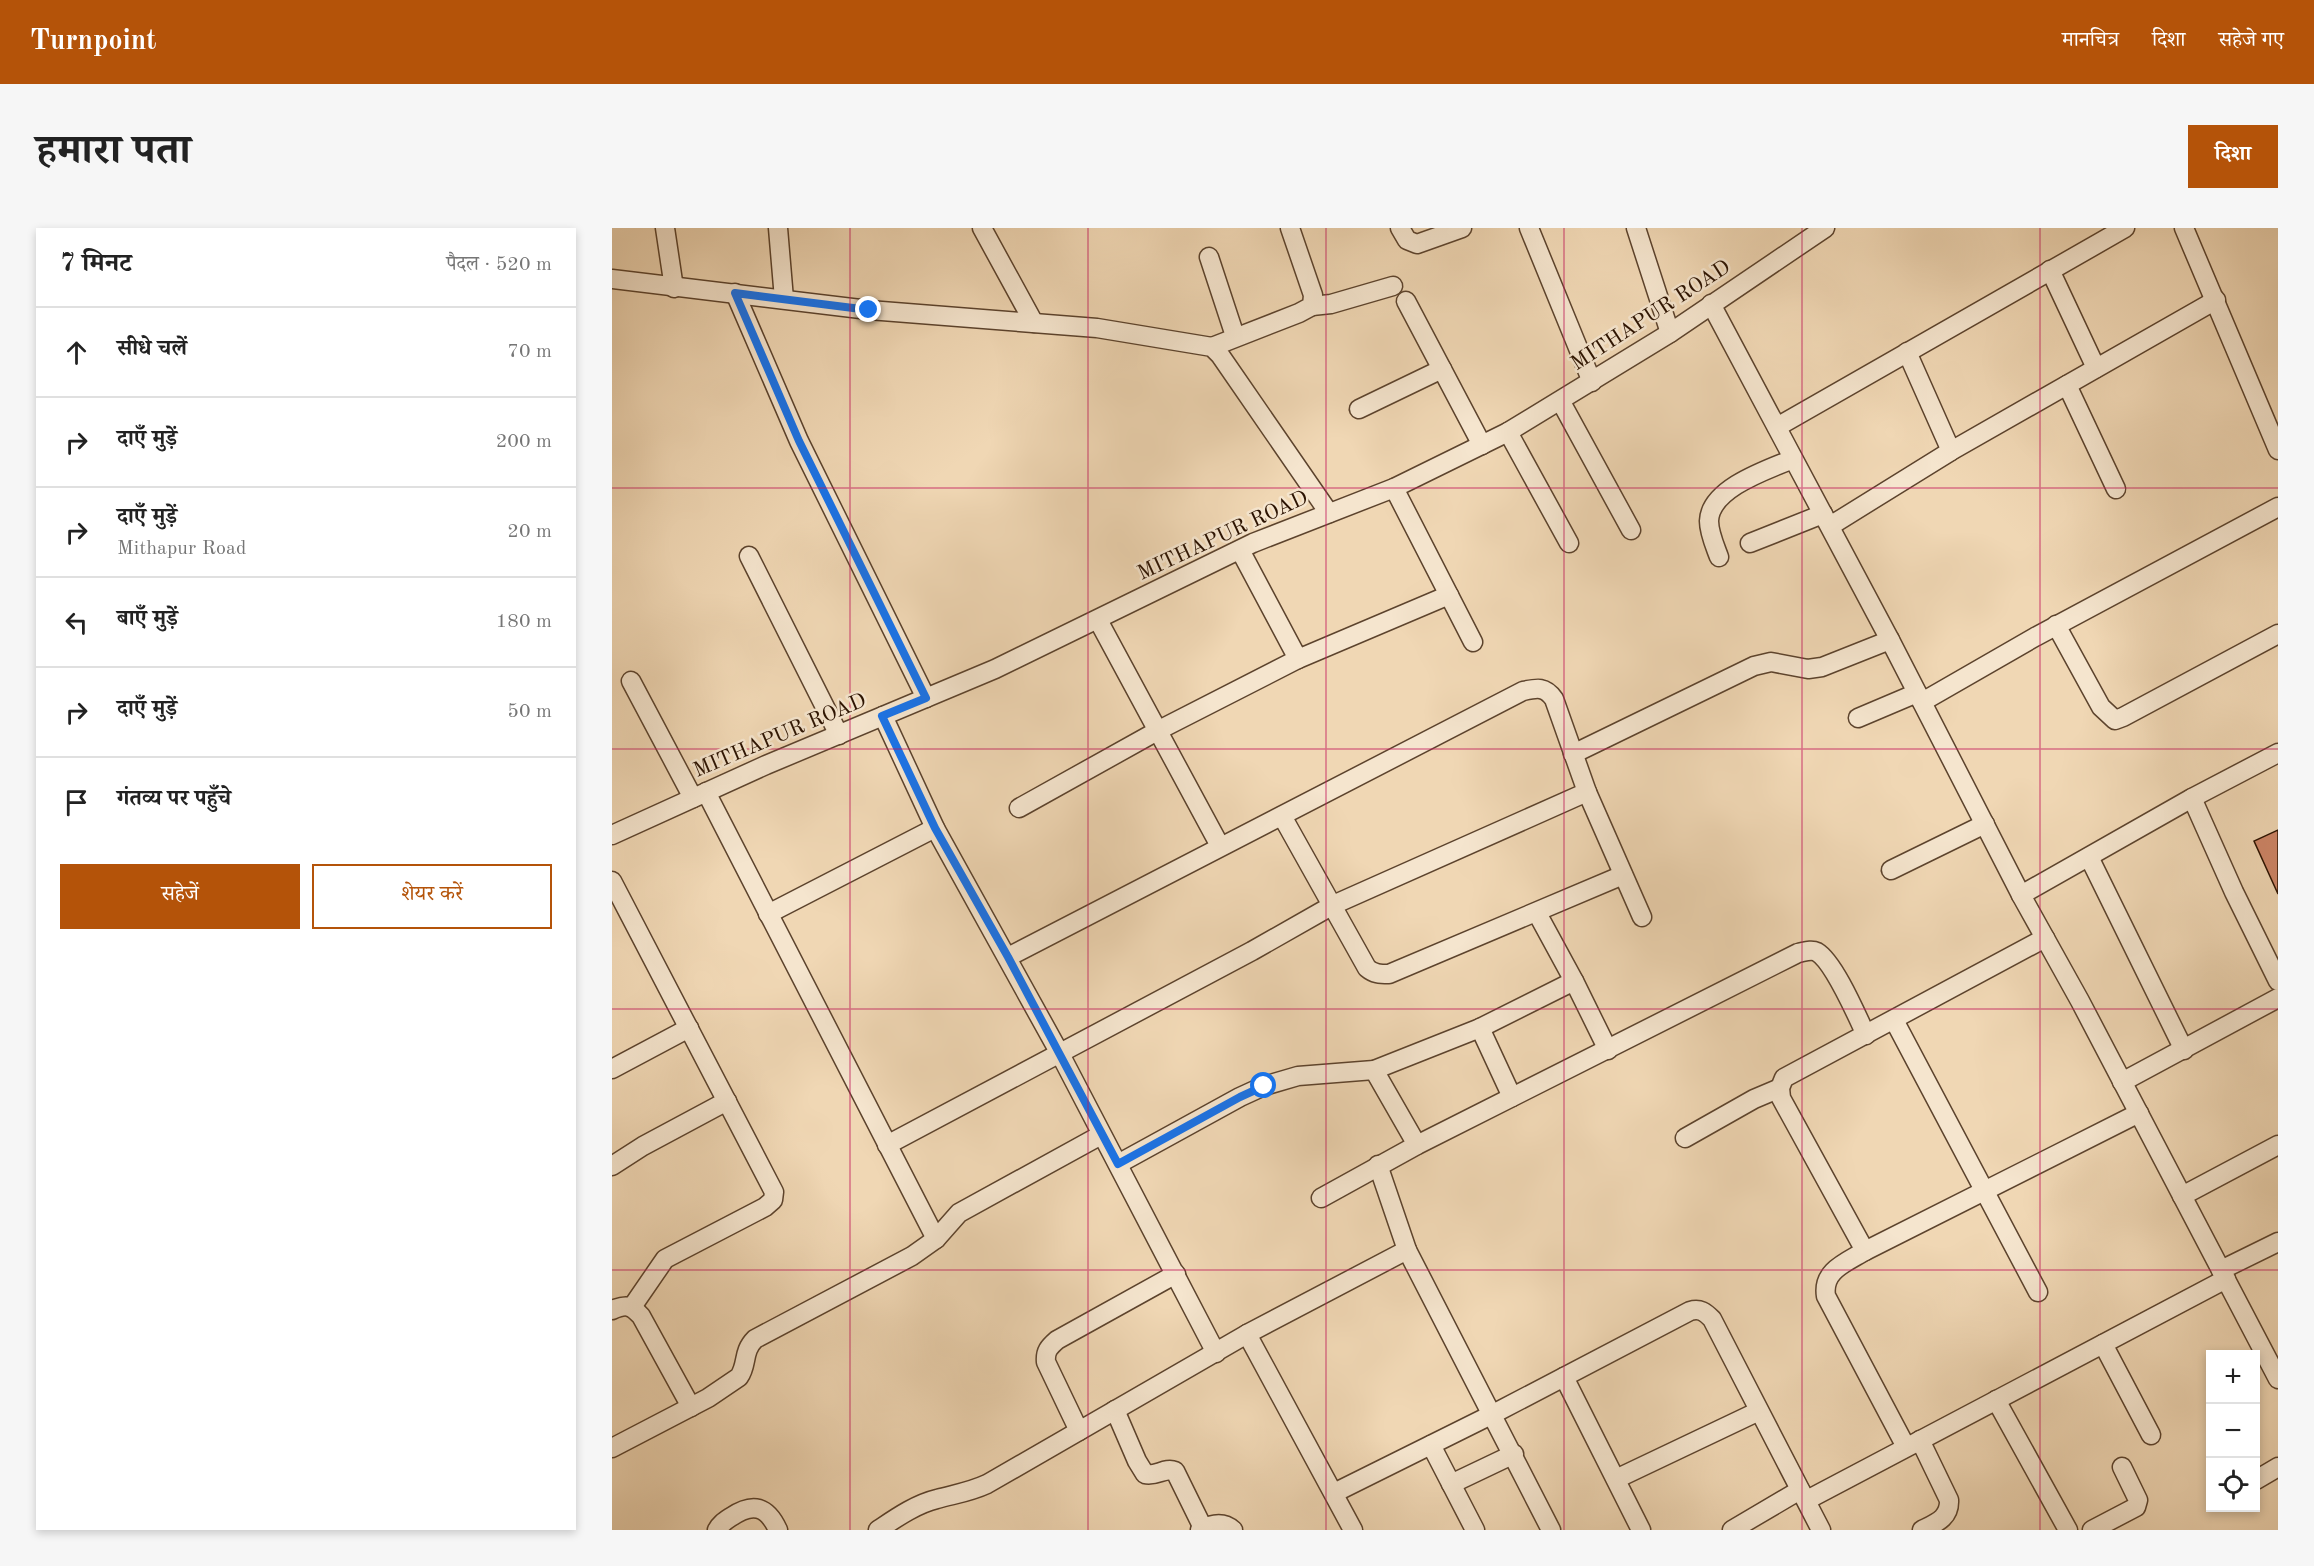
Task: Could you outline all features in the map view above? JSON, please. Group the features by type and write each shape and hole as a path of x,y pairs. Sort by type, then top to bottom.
{"street":[{"path":"665,228 674,288"},
{"path":"778,228 784,299"},
{"path":"982,228 1034,324"},
{"path":"1290,228 1313,295 1312,306"},
{"path":"1400,228 1407,240 1417,244 1462,228"},
{"path":"1529,228 1592,382"},
{"path":"1636,228 1670,333"},
{"name":"MITHAPUR ROAD","path":"612,835 699,795 995,669 1240,550 1394,488 1508,432 1561,402 1670,333 1825,228"},
{"path":"1777,427 2125,228"},
{"path":"2184,228 2278,450"},
{"path":"1209,257 1235,336"},
{"path":"2050,270 2096,368"},
{"path":"612,279 869,310 1097,328 1199,343 1212,347 1220,355 1329,513"},
{"path":"1212,347 1312,306 1331,304 1394,286"},
{"path":"735,293 799,441 926,698"},
{"path":"1750,543 1826,520 1951,452 2216,300"},
{"path":"1406,301 1482,445"},
{"path":"1711,304 2278,1379"},
{"path":"1907,352 1951,452"},
{"path":"1359,409 1442,369"},
{"path":"2067,385 2116,489"},
{"path":"1561,402 1632,530"},
{"path":"1508,432 1569,543"},
{"path":"1719,557 1709,523 1714,506 1735,484 1793,459"},
{"path":"1394,488 1473,642"},
{"path":"1858,718 1919,697 2278,507"},
{"path":"1240,550 1298,659"},
{"path":"749,556 838,735"},
{"path":"1019,808 1159,729 1298,659 1449,596"},
{"path":"1098,620 1159,729 1220,846"},
{"path":"2056,625 2101,706 2115,720 2278,634"},
{"path":"1573,754 1754,666 1771,662 1808,669 1821,667 1890,640"},
{"path":"631,681 768,914 936,1239"},
{"path":"1008,957 1523,691 1534,688 1548,691 1554,699 1587,792 1642,917"},
{"path":"882,716 935,828 1059,1052 1216,1353"},
{"path":"2021,895 2192,798 2278,753"},
{"path":"887,1145 1252,951 1333,905 1587,792"},
{"path":"2192,798 2234,892 2278,981"},
{"path":"1282,816 1367,968 1373,973 1389,974 1623,875"},
{"path":"1891,870 1985,824"},
{"path":"768,914 935,828"},
{"path":"2089,857 2184,1050"},
{"path":"612,881 774,1192 773,1200 765,1208 665,1259 632,1307"},
{"path":"1537,913 1608,1050"},
{"path":"1865,1251 1781,1098 1780,1088 1784,1078 2045,938"},
{"path":"1321,1198 1378,1165 1798,953 1809,950 1816,952 1825,960 1836,976 1866,1035"},
{"path":"1118,1164 1264,1086 1298,1076 1374,1070 1479,1028 1574,981"},
{"path":"2122,1082 2278,998"},
{"path":"1894,1020 2038,1292"},
{"path":"612,1069 688,1028"},
{"path":"1479,1028 1512,1097"},
{"path":"1374,1070 1417,1145"},
{"path":"1685,1138 1754,1099 1780,1088"},
{"path":"612,1166 643,1146 727,1101"},
{"path":"1922,1530 1938,1522 1949,1508 1948,1500 1826,1296 1824,1285 1828,1277 1865,1251 2139,1113"},
{"path":"612,1448 691,1407 739,1377 746,1352 755,1339 912,1257 936,1239 951,1220 977,1201 1101,1135"},
{"path":"2182,1196 2278,1144"},
{"path":"1378,1165 1407,1250 1514,1454 1551,1530"},
{"path":"1732,1530 1913,1444 2103,1344 2278,1242"},
{"path":"878,1530 899,1524 936,1499 971,1492 987,1485 1247,1335 1407,1250"},
{"path":"1079,1431 1046,1362 1045,1354 1048,1348 1057,1340 1176,1274"},
{"path":"612,1310 625,1305 632,1307 641,1316 691,1407"},
{"path":"1334,1493 1697,1309 1706,1312 1712,1319 1821,1530"},
{"path":"1247,1335 1353,1530"},
{"path":"2103,1344 2151,1435"},
{"path":"1564,1377 1641,1530"},
{"path":"1996,1400 2068,1530"},
{"path":"1116,1410 1137,1461 1145,1474 1151,1475 1166,1470 1175,1472 1201,1529 1209,1525 1224,1524 1233,1530"},
{"path":"1616,1479 1759,1411"},
{"path":"1431,1445 1475,1530"},
{"path":"1451,1484 1514,1454"},
{"path":"2098,1529 2136,1507 2139,1500 2122,1467"},
{"path":"2260,1478 2278,1467"},
{"path":"717,1530 723,1522 748,1508 759,1508 767,1513 778,1530"}],"building":[{"path":"2278,830 2278,894 2254,841"}],"route":[{"path":"869,310 735,293 799,441 926,698 882,716 935,828 1008,957 1118,1164 1264,1086"}]}
